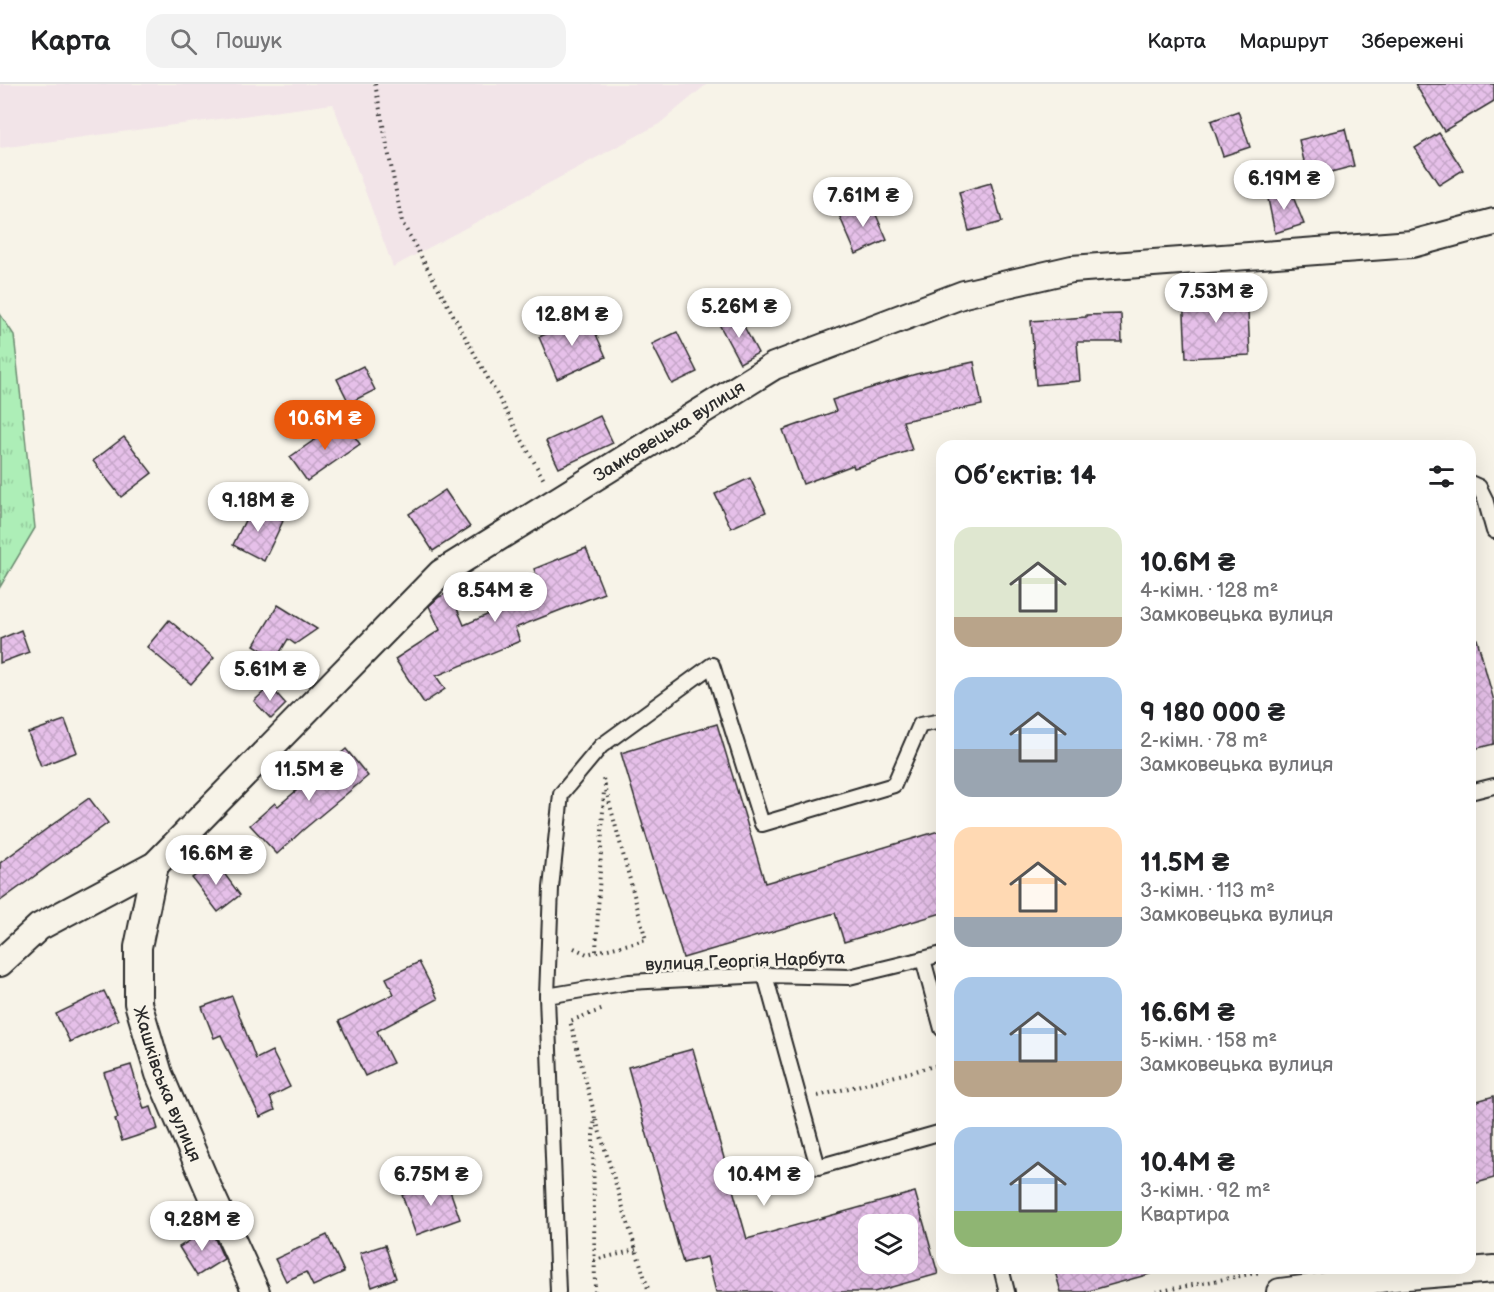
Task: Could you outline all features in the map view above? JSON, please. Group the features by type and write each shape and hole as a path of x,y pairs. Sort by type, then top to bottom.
{"street":[{"name":"Замковецька вулиця","path":"0,963 39,927 155,865 441,573 774,366 964,294 1072,269 1412,244 1494,222"},
{"name":"Жашківська вулиця","path":"155,865 138,947 138,1003 159,1074 256,1292"},
{"path":"1476,1270 1494,1269"},
{"path":"1280,1292 1432,1274"}],"lane":[{"path":"1476,486 1485,499 1494,531"},
{"path":"558,1292 547,996 551,888 561,794 601,746 712,665 762,824 894,785 920,725 936,722"},
{"path":"1476,790 1494,786"},
{"name":"вулиця Георгія Нарбута","path":"547,996 628,982 765,975 849,977 936,956"},
{"path":"923,959 936,1007"},
{"path":"765,975 818,1167 936,1134"},
{"path":"1002,1274 1007,1292"}],"path":[{"path":"375,84 402,222 556,501"},
{"path":"574,948 587,954 646,940 599,766"},
{"path":"596,951 604,784"},
{"path":"609,1007 570,1021 595,1116 649,1292"},
{"path":"800,1101 936,1066"},
{"path":"595,1116 593,1136 595,1292"},
{"path":"594,1260 636,1250"},
{"path":"1156,1292 1251,1274"}],"shaded area":[{"path":"0,84 707,84 659,124 393,267 333,104 0,148"}],"green space":[{"path":"0,314 14,335 35,528 0,587"}],"building":[{"path":"1415,84 1494,84 1494,101 1444,131"},
{"path":"1238,111 1250,147 1223,156 1211,121"},
{"path":"1345,129 1354,166 1308,178 1299,140"},
{"path":"1439,133 1463,170 1439,185 1415,148"},
{"path":"991,183 1002,222 969,231 959,192"},
{"path":"1290,189 1304,224 1275,233 1267,194"},
{"path":"870,201 887,240 856,254 839,215"},
{"path":"1247,290 1250,355 1186,358 1183,293"},
{"path":"1121,314 1122,342 1077,342 1080,381 1036,385 1031,321"},
{"path":"738,315 758,353 740,363 719,324"},
{"path":"588,316 606,357 557,379 539,337"},
{"path":"677,332 697,372 672,384 652,344"},
{"path":"974,362 982,405 903,421 912,450 854,468 853,465 803,484 783,430 836,411 832,400 916,374"},
{"path":"363,366 375,390 349,403 337,379"},
{"path":"600,416 613,443 559,468 546,441"},
{"path":"343,420 360,444 307,481 290,457"},
{"path":"124,437 152,473 121,497 93,461"},
{"path":"750,478 766,512 731,528 715,494"},
{"path":"445,490 470,527 433,551 409,514"},
{"path":"252,506 283,521 264,561 233,545"},
{"path":"586,548 604,593 515,628 520,641 436,676 445,689 424,703 395,659 440,630 429,606 439,597 450,592 464,625 542,591 534,569"},
{"path":"278,605 317,629 295,644 288,639 276,659 254,645"},
{"path":"169,620 214,658 191,684 147,647"},
{"path":"21,630 29,652 0,663 0,639"},
{"path":"1476,639 1494,701 1494,744 1476,748"},
{"path":"270,686 286,704 271,719 254,701"},
{"path":"65,720 77,752 41,766 28,733"},
{"path":"717,724 765,883 936,832 936,915 844,942 835,913 683,958 621,753"},
{"path":"346,749 368,776 277,854 250,825 275,803 278,806"},
{"path":"89,798 108,823 0,901 0,863"},
{"path":"215,861 240,895 218,912 192,878"},
{"path":"419,962 438,999 377,1031 393,1063 365,1076 339,1021 394,994 386,978"},
{"path":"104,991 118,1020 70,1042 56,1014"},
{"path":"232,996 256,1059 272,1051 290,1087 270,1097 275,1110 260,1117 221,1035 214,1038 202,1007"},
{"path":"693,1049 747,1239 915,1192 936,1274 938,1274 874,1292 716,1292 707,1257 683,1263 628,1067"},
{"path":"131,1065 144,1109 151,1107 158,1129 122,1141 115,1119 118,1118 104,1073"},
{"path":"1494,1096 1494,1178 1476,1183 1476,1101"},
{"path":"446,1179 460,1219 416,1235 402,1195"},
{"path":"210,1228 224,1259 197,1276 179,1247"},
{"path":"327,1235 344,1272 313,1286 306,1272 286,1281 275,1259"},
{"path":"385,1245 396,1278 372,1287 360,1253"},
{"path":"1056,1274 1150,1274 1085,1292 1061,1292"}]}
